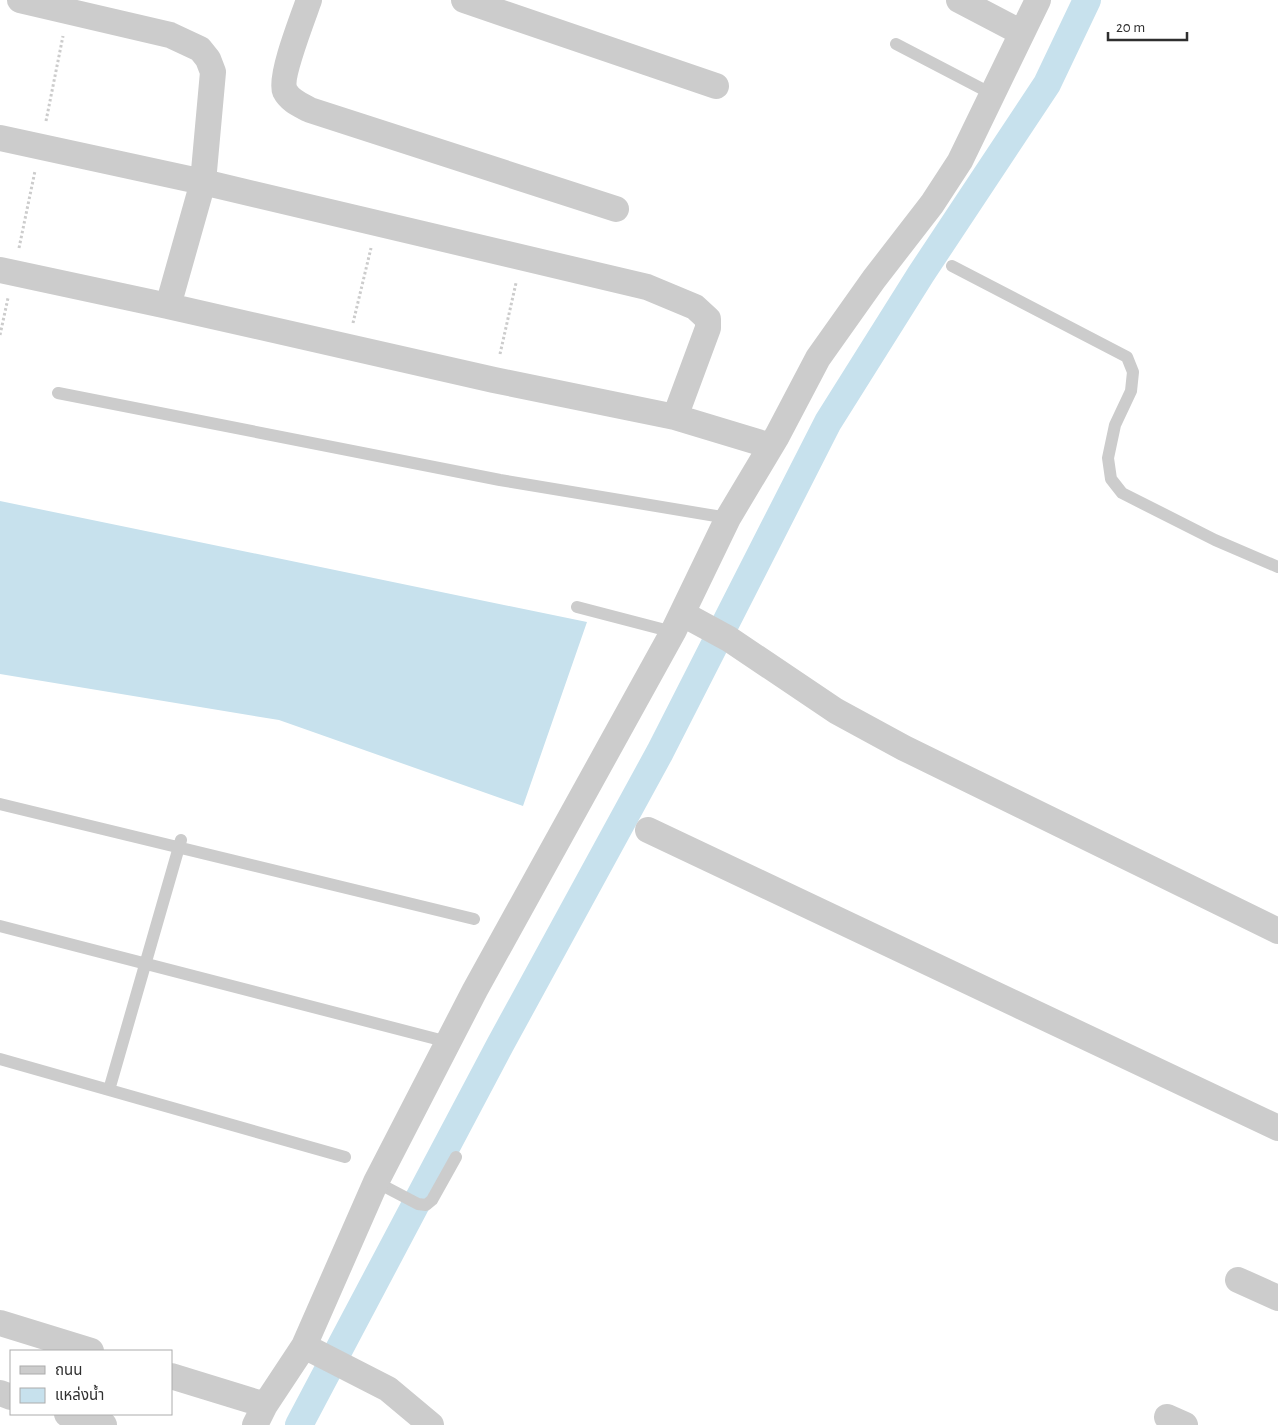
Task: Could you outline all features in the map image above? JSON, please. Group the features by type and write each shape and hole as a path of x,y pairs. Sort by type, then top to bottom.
{"street":[{"path":"20,0 170,35 200,49 208,59 213,72 203,182 168,306"},
{"path":"309,0 284,76 284,90 291,100 310,110 616,209"},
{"path":"464,0 716,86"},
{"path":"959,0 1022,33"},
{"path":"172,1376 260,1415 304,1346 383,1186 448,1042 680,621 728,518 771,446 818,358 874,279 932,204 960,161 1038,0"},
{"path":"0,138 203,182 647,287 694,307 708,318 708,328 676,418"},
{"path":"7,271 494,380 676,418 771,446"},
{"path":"680,621 729,639 836,711 896,743 1278,931"},
{"path":"648,830 1278,1128"},
{"path":"1238,1280 1278,1298"},
{"path":"0,1323 88,1350"},
{"path":"304,1346 388,1389 431,1425"},
{"path":"71,1415 104,1425"}],"lane":[{"path":"896,44 992,94"},
{"path":"952,266 1127,357 1133,372 1131,391 1115,425 1108,458 1111,479 1122,493 1215,540 1278,567"},
{"path":"58,393 500,480 728,518"},
{"path":"577,607 680,621"},
{"path":"0,804 179,844 474,919"},
{"path":"109,1090 179,844"},
{"path":"0,926 448,1042"},
{"path":"0,1059 345,1157"},
{"path":"383,1186 418,1204 426,1204 432,1200 456,1157"}],"path":[{"path":"0,335 7,271 41,147 68,11"},
{"path":"347,347 377,224"},
{"path":"494,380 522,258"}],"water":[{"path":"0,501 587,622 523,806 279,720 0,674"}],"waterway":[{"path":"299,1425 500,1045 660,752 828,422 921,274 1047,84 1087,0"}]}
